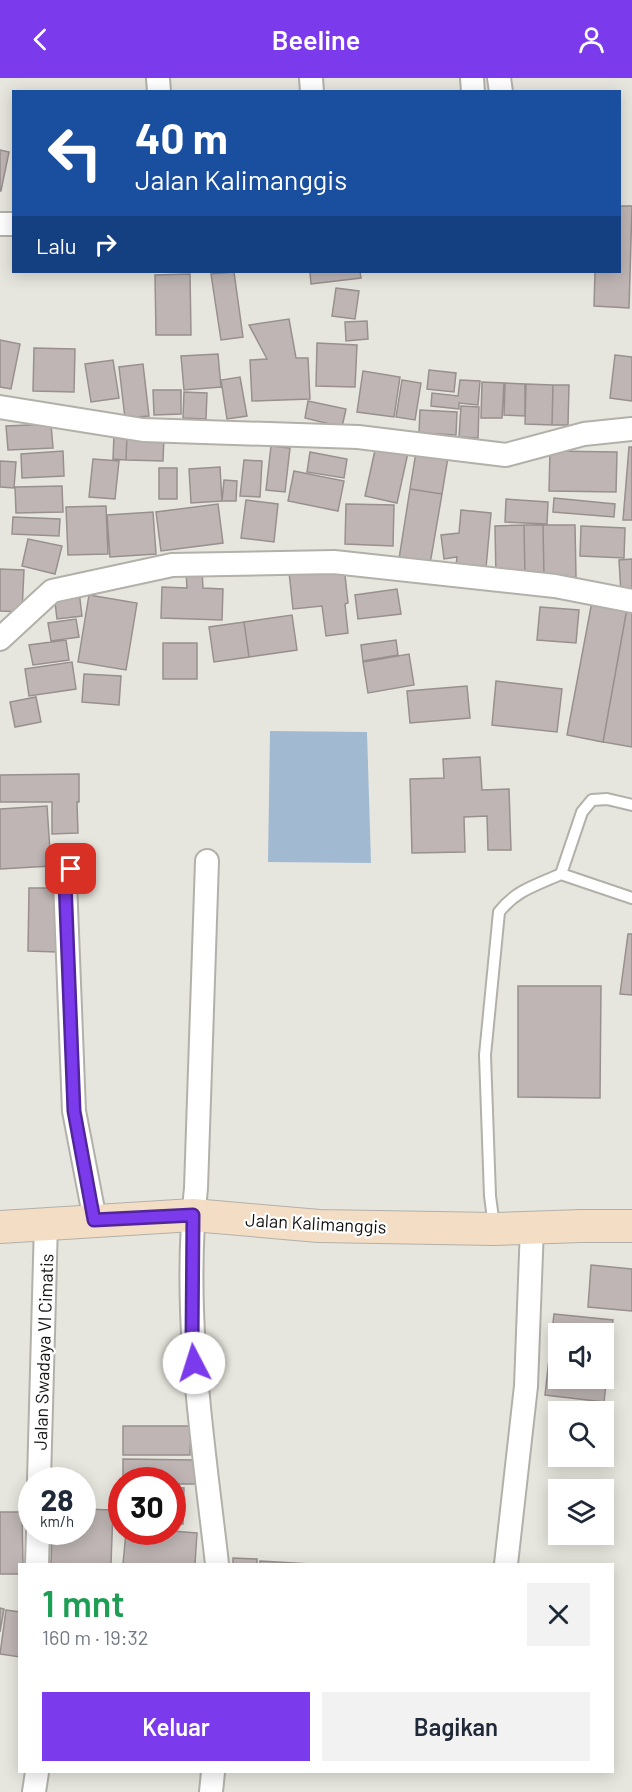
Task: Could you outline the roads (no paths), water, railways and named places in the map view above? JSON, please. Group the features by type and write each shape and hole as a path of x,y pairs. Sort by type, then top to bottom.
{"main road":[{"name":"Jalan Kalimanggis","path":"0,1227 193,1215 319,1226 495,1229 632,1226"}],"street":[{"path":"0,407 143,430 358,437 506,455 584,434 632,429"},
{"path":"0,639 52,591 172,565 334,562 555,586 632,601"},
{"path":"76,857 65,881 74,1111 94,1220"},
{"path":"207,861 196,1188 193,1215 192,1341 217,1563"},
{"name":"Jalan Swadaya VI Cimatis","path":"39,1467 46,1223"},
{"path":"506,1563 526,1386 532,1227"},
{"path":"37,1563 38,1545"},
{"path":"34,1792 37,1773"},
{"path":"211,1792 213,1773"}],"lane":[{"path":"561,874 582,812 592,800 607,799 632,806"},
{"path":"495,1229 490,1196 485,1055 499,912 509,899 526,888 561,874 632,898"}],"water":[{"path":"270,731 367,732 371,863 268,862"}]}
